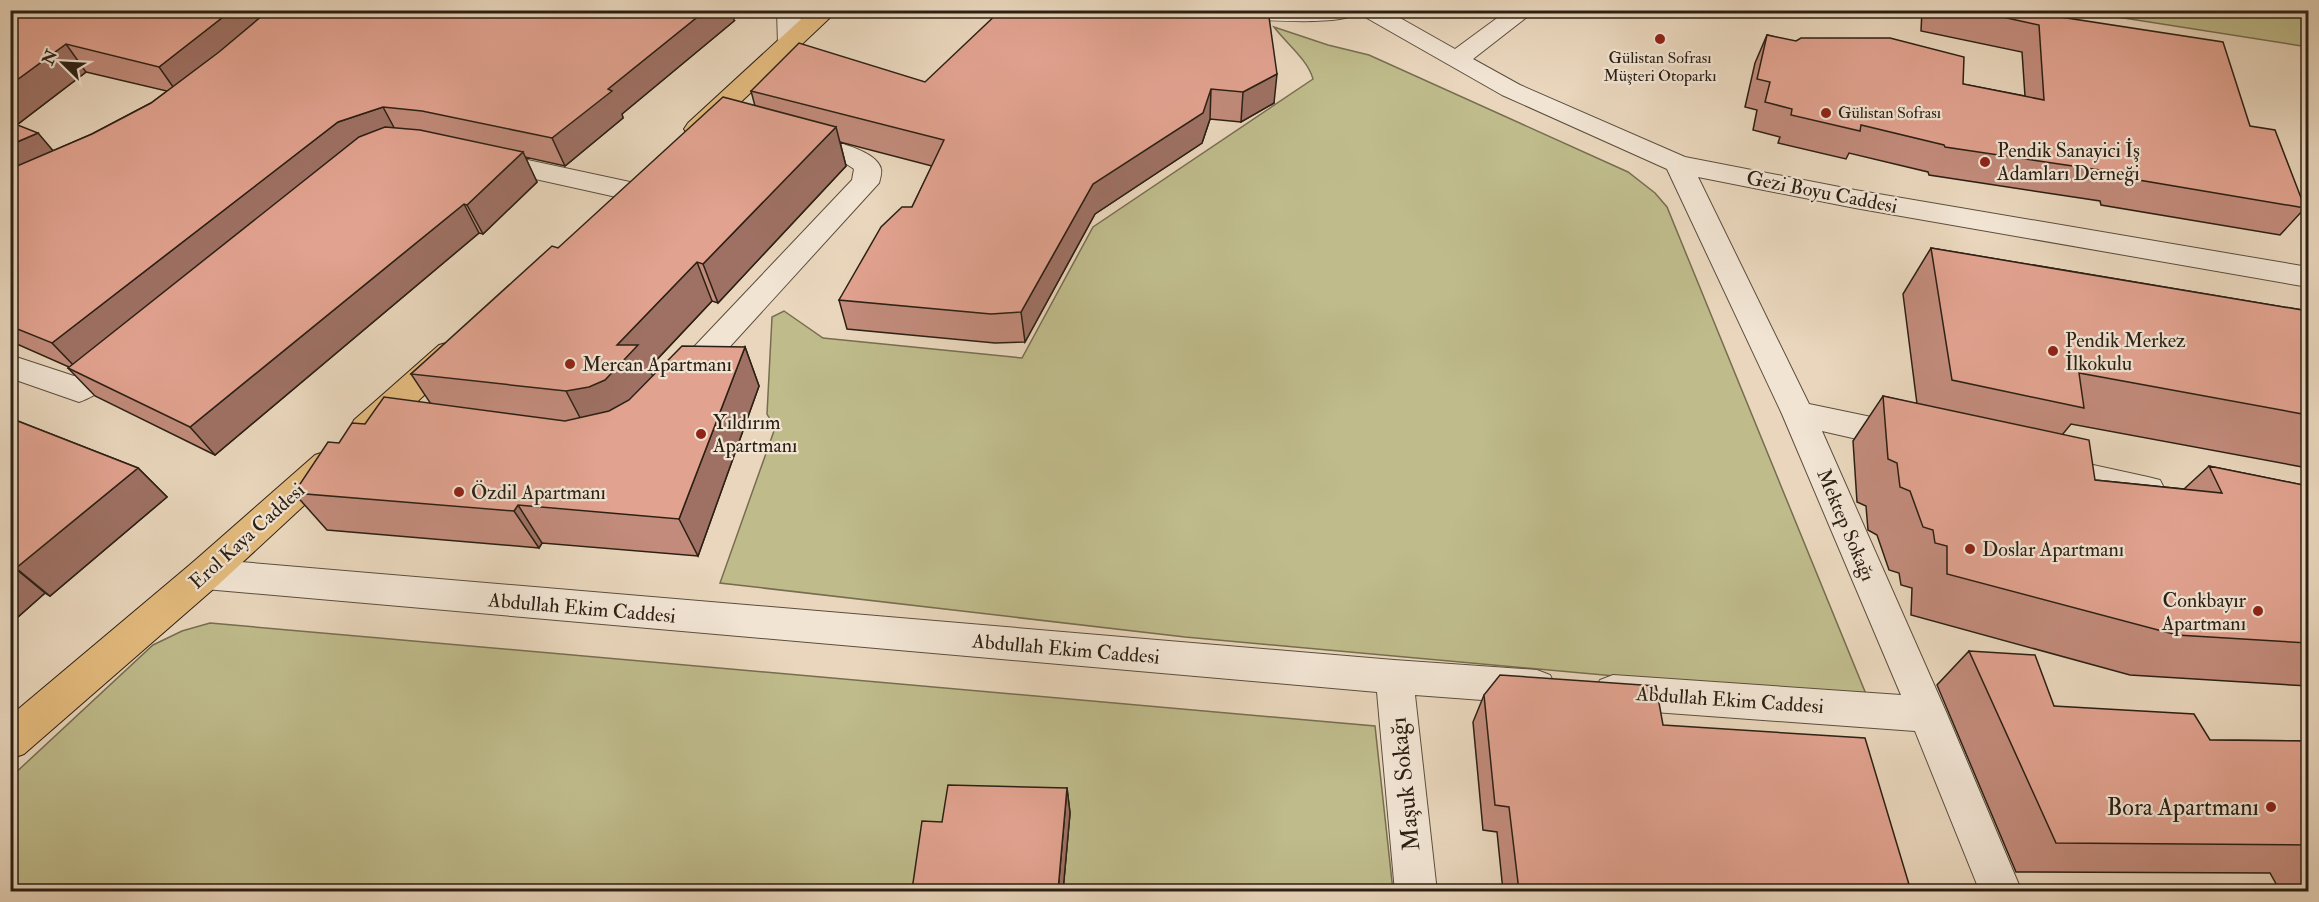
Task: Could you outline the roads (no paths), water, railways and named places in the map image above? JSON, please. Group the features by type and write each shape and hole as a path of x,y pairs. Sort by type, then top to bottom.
{"main road":[{"path":"677,147 826,10"},
{"path":"603,215 654,169"},
{"name":"Erol Kaya Caddesi","path":"10,741 205,574 470,335"}],"street":[{"path":"789,10 790,44"},
{"path":"1209,10 1307,14 1348,10"},
{"name":"Gezi Boyu Caddesi","path":"1368,10 1511,90 1678,164 1855,199 2308,277"},
{"path":"1457,59 1516,13"},
{"path":"709,118 743,127"},
{"path":"661,402 865,183 868,177 866,165 854,157 776,136"},
{"path":"458,154 630,191"},
{"name":"Mektep Sokağı","path":"1678,164 1798,414 1928,714 2001,891"},
{"path":"10,366 79,390 143,337"},
{"path":"1798,414 1937,444"},
{"path":"381,415 414,423"},
{"path":"2018,462 2181,497"},
{"name":"Abdullah Ekim Caddesi","path":"205,574 1394,677 1928,714"},
{"name":"Maşuk Sokağı","path":"1394,677 1416,891"}],"place":[{"name":"Gülistan Sofrası Müşteri Otoparkı","path":"1660,39"},
{"name":"Gülistan Sofrası","path":"1826,113"},
{"name":"Pendik Sanayici İş Adamları Derneği","path":"1985,162"},
{"name":"Pendik Merkez İlkokulu","path":"2053,351"},
{"name":"Mercan Apartmanı","path":"570,364"},
{"name":"Yıldırım Apartmanı","path":"701,434"},
{"name":"Özdil Apartmanı","path":"459,492"},
{"name":"Doslar Apartmanı","path":"1970,549"},
{"name":"Conkbayır Apartmanı","path":"2258,611"},
{"name":"Bora Apartmanı","path":"2271,807"}]}
